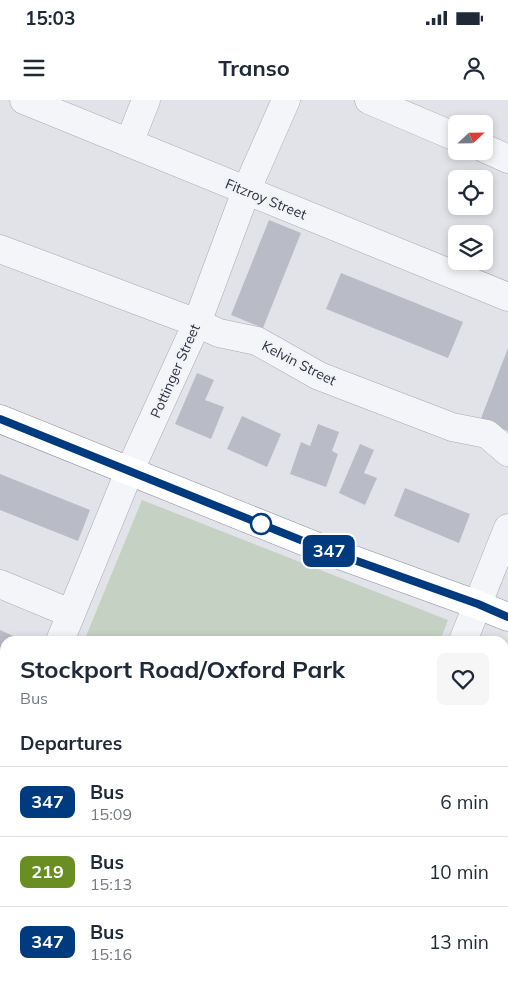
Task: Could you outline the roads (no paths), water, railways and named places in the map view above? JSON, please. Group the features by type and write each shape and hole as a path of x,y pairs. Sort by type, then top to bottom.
{"highway":[{"path":"0,419 323,549 478,604 508,617"}],"street":[{"name":"Fitzroy Street","path":"24,100 508,297"},
{"path":"129,143 146,100"},
{"name":"Pottinger Street","path":"62,636 129,472 197,323 246,191 286,100"},
{"path":"369,100 448,134"},
{"path":"493,152 508,159"},
{"name":"Kelvin Street","path":"0,249 219,333 257,341 319,376 452,427 487,434 508,452"},
{"path":"465,636 508,528"},
{"path":"0,584 70,613"}]}
